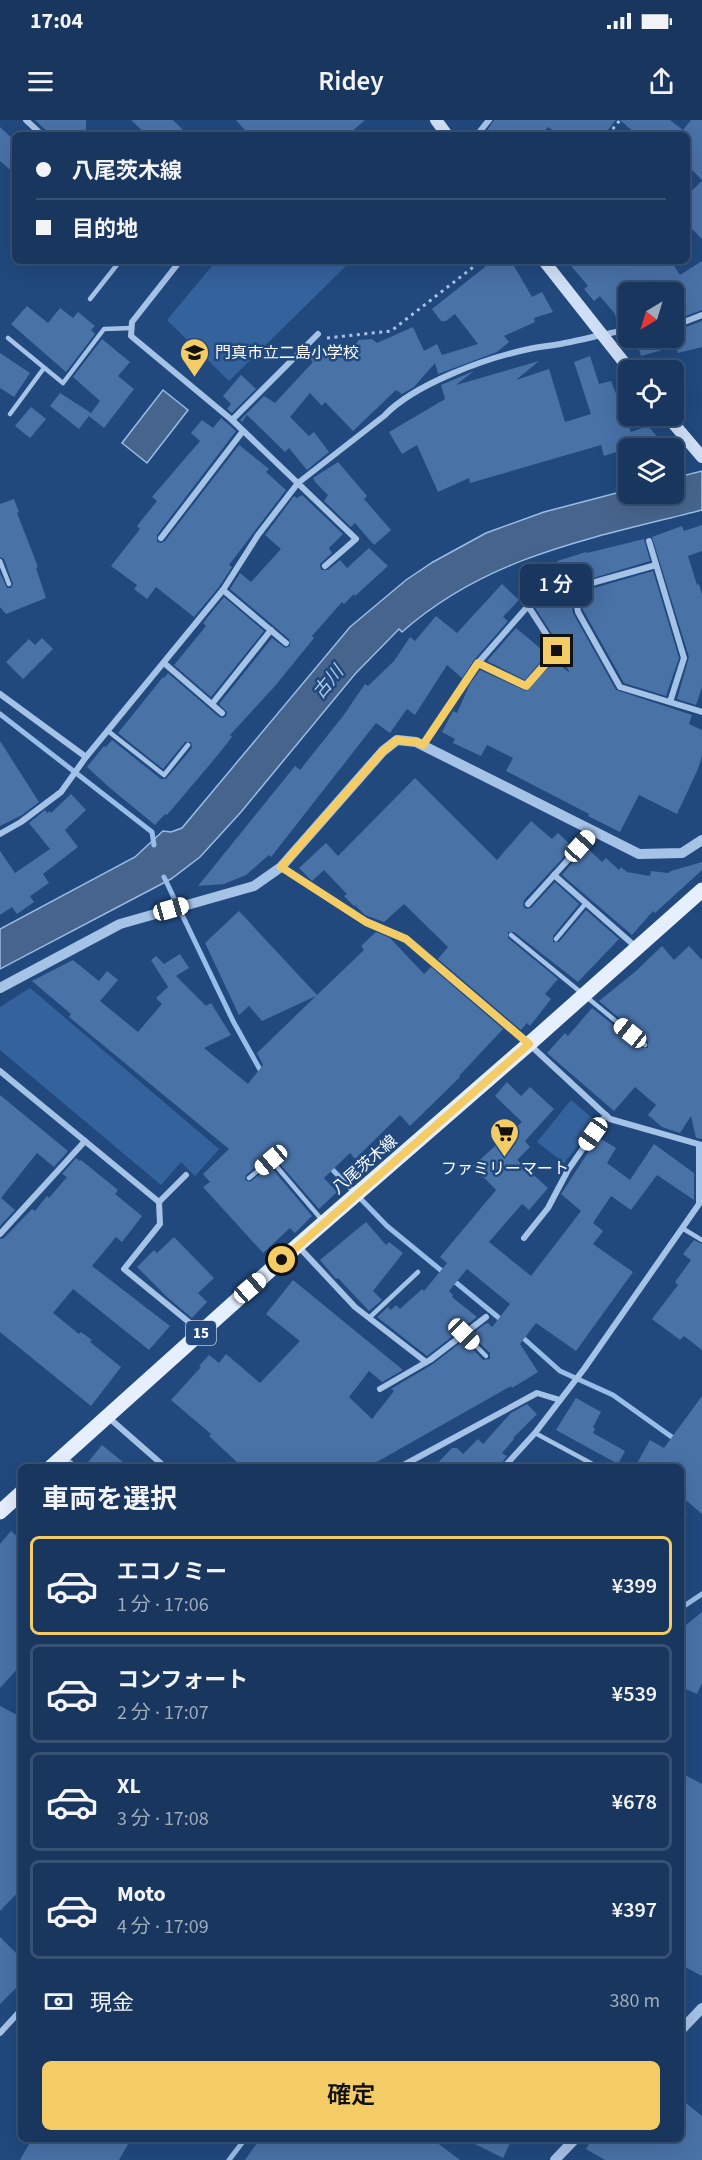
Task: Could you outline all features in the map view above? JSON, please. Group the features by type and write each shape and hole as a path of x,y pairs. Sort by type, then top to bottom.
{"main road":[{"path":"546,264 622,360"},
{"path":"676,426 702,457"},
{"name":"八尾茨木線","path":"54,1464 297,1246 702,890"},
{"path":"0,1512 18,1496"}],"street":[{"path":"26,120 39,132"},
{"path":"479,132 489,120"},
{"path":"178,264 132,322 131,336 232,420 356,539 325,566"},
{"path":"684,322 702,315"},
{"path":"0,834 21,822 62,792 86,757 223,590 258,535 298,483 395,405 456,372 528,349 618,331"},
{"path":"232,420 318,334"},
{"path":"161,538 243,431"},
{"path":"649,541 684,658 670,702"},
{"path":"656,565 574,588 578,612 620,687 702,712"},
{"path":"223,590 286,643"},
{"path":"423,745 478,663 528,606 557,651 526,686 478,663"},
{"path":"212,704 271,630"},
{"path":"164,663 222,713"},
{"path":"0,694 86,757"},
{"path":"0,988 120,924 254,886 281,867 383,751 397,740 423,745 639,854 682,853 702,840"},
{"path":"528,904 594,831"},
{"path":"281,867 366,922 406,939 529,1044 610,1119 700,1145 699,1204 580,1373 535,1432 507,1464"},
{"path":"554,875 637,948"},
{"path":"0,1071 159,1202"},
{"path":"524,1238 548,1209 568,1170 606,1115"},
{"path":"0,1234 85,1141"},
{"path":"186,1175 159,1202 160,1224 124,1269 202,1332"},
{"path":"297,1246 355,1307 426,1362"},
{"path":"380,1389 426,1362 486,1317"},
{"path":"406,1464 537,1393 560,1400"},
{"path":"108,1417 162,1464"},
{"path":"63,1456 72,1464"},
{"path":"684,2027 702,2008"},
{"path":"0,2033 18,2013"},
{"path":"555,2160 572,2142"}],"lane":[{"path":"90,299 118,264"},
{"path":"8,338 63,383 104,329 132,328"},
{"path":"10,414 44,368"},
{"path":"0,561 9,584"},
{"path":"108,731 164,775 188,745"},
{"path":"556,939 586,903"},
{"path":"511,935 645,1046"},
{"path":"249,1178 271,1160 324,1223"},
{"path":"682,1228 702,1240"},
{"path":"369,1318 418,1272"},
{"path":"464,1334 486,1356"},
{"path":"535,1432 593,1464"}],"path":[{"path":"610,132 620,120"},
{"path":"318,334 324,338 391,331 477,264"}],"shaded area":[{"path":"214,264 348,264 229,381 167,320"},
{"path":"30,988 219,1149 195,1176 181,1162 161,1185 0,1050 0,1007"},
{"path":"571,1100 597,1122 564,1163 537,1142"}],"water":[{"path":"163,390 188,410 147,463 122,443"},
{"name":"古川","path":"702,471 702,510 583,541 507,567 470,584 435,606 402,632 399,629 355,674 241,812 200,857 171,879 0,969 0,929 135,857 163,831 171,832 182,828 350,627 406,580 433,562 486,533 544,512 618,493 618,504 684,504 684,476"}],"building":[{"path":"35,120 86,120 86,132 48,132"},
{"path":"131,120 173,120 185,132 144,132"},
{"path":"236,120 365,120 351,132 246,132"},
{"path":"494,120 616,120 606,132 555,132 548,127 544,132 486,132"},
{"path":"620,120 670,120 683,130 691,120 702,120 702,180 690,168 690,132 634,132"},
{"path":"0,127 12,138 12,171 0,161"},
{"path":"702,181 702,239 690,227 690,192"},
{"path":"702,261 702,310 684,317 684,282 618,282 618,326 615,314 600,296 594,301 584,289 588,286 570,264 673,264 680,275"},
{"path":"484,264 513,264 532,297 542,292 553,312 534,318 535,322 504,336 509,342 497,352 438,374 435,363 414,387 402,394 396,390 353,431 325,402 322,406 310,393 290,417 309,436 314,432 329,452 307,470 289,448 285,452 247,415 242,422 240,420 264,396 275,403 313,362 307,357 315,348 335,349 340,343 350,351 359,340 372,339 377,343 413,327 424,351 437,344 442,355 478,344 455,314 446,321 441,321 432,309 485,267"},
{"path":"27,306 48,323 60,308 73,318 78,312 95,326 91,330 95,334 66,372 11,324"},
{"path":"702,321 702,347 678,353 677,348 684,348 684,327"},
{"path":"102,339 130,362 118,376 134,389 104,428 89,416 79,429 50,406 60,393 91,413 100,401 73,377"},
{"path":"639,348 669,348 641,356"},
{"path":"0,353 30,373 14,397 0,388"},
{"path":"590,356 599,384 611,381 618,399 618,426 629,426 631,432 648,426 658,438 618,438 618,451 604,456 601,445 470,483 469,478 438,492 417,445 402,454 389,432 445,399 441,385 474,371 456,385 539,361 516,380 549,369 565,422 591,414 574,362"},
{"path":"241,375 256,389 232,413 227,409 231,404 223,396"},
{"path":"31,407 46,419 30,438 15,426"},
{"path":"221,418 236,431 157,535 157,542 165,541 239,445 269,469 266,472 286,490 229,565 232,567 219,587 194,617 156,587 147,599 134,589 137,585 111,566 140,529 137,526 157,501 152,497 200,441 191,433 202,420 213,428"},
{"path":"338,462 367,496 364,499 391,530 374,545 355,523 351,527 324,501 328,495 313,478"},
{"path":"302,495 343,534 329,548 332,553 320,564 321,570 328,570 340,560 347,568 369,548 388,566 355,596 354,594 344,604 342,602 312,636 314,638 275,686 230,735 232,737 217,756 167,815 165,814 155,825 87,767 112,740 161,779 166,779 192,748 191,742 185,742 163,769 118,733 163,677 168,673 223,718 227,712 219,704 272,638 285,648 290,646 289,639 230,589 240,573 251,582 281,549 265,535 294,496 297,498"},
{"path":"14,499 19,512 17,513 38,567 36,568 46,598 6,614 0,607 0,573 7,588 11,588 13,584 4,559 0,557 0,504"},
{"path":"702,525 702,551 688,556 702,595 702,687 696,705 677,699 689,657 652,537 682,526 684,531"},
{"path":"644,539 650,561 570,585 573,613 616,690 692,715 689,724 702,730 702,756 677,814 639,795 620,832 506,771 513,758 487,745 481,756 453,743 455,739 442,732 453,711 457,713 470,684 480,670 526,691 555,661 570,673 560,656 561,648 525,592 561,573 557,561"},
{"path":"653,571 679,658 666,696 624,683 583,610 580,592"},
{"path":"502,584 519,600 503,617 508,621 474,660 462,678 447,665 415,715 407,709 390,733 376,723 271,857 269,855 246,875 224,884 198,886 295,766 300,770 365,684 368,686 394,661 410,637 415,641 436,616 457,633"},
{"path":"224,597 264,631 211,697 174,665 206,626 203,623"},
{"path":"516,628 547,654 525,680 487,661"},
{"path":"42,638 53,649 23,679 6,662 29,639 35,645"},
{"path":"0,741 39,802 22,815 0,826"},
{"path":"415,778 497,860 531,821 552,839 558,833 573,847 524,900 523,906 526,909 531,908 555,882 579,904 553,936 553,942 559,942 586,910 619,939 578,982 514,932 508,932 508,938 558,979 545,994 551,999 530,1026 527,1023 521,1030 438,959 448,947 404,904 384,922 365,915 354,906 344,896 347,894 324,870 312,881 299,868 326,843 338,856"},
{"path":"71,794 86,810 65,830 78,847 43,874 49,883 30,896 34,902 17,914 12,907 0,915 0,851 15,873 50,849 29,823 45,810 51,813"},
{"path":"589,850 602,862 606,858 619,870 621,867 627,872 650,876 651,871 668,873 702,862 702,870 655,913 653,911 632,935 562,875 580,854 583,856"},
{"path":"239,911 317,995 364,950 361,946 376,932 390,938 424,974 431,967 503,1029 460,1077 410,1126 400,1115 355,1159 350,1153 324,1178 337,1192 319,1209 273,1156 268,1157 246,1175 245,1180 250,1182 270,1166 312,1216 295,1233 290,1228 263,1253 203,1187 210,1182 203,1174 229,1149 69,1017 71,1014 32,981 73,960 99,981 107,971 118,980 100,1001 138,1032 162,1004 156,998 168,987 151,960 156,956 164,964 180,954 189,968 176,976 206,1006 211,1003 231,1035 204,1048 248,1084 263,1065 257,1053 316,996 262,1021 249,1006 239,1015 205,943"},
{"path":"662,946 674,960 689,946 702,960 702,1139 696,1138 691,1116 680,1133 662,1127 648,1115 656,1105 635,1087 614,1111 547,1053 565,1033 568,1036 592,1008 642,1048 648,1048 648,1042 599,1001"},
{"path":"507,1082 521,1096 530,1087 554,1109 525,1141 530,1147 517,1160 548,1188 529,1210 522,1204 489,1242 531,1276 581,1211 561,1194 598,1137 616,1148 607,1163 630,1180 654,1144 694,1173 694,1200 657,1175 631,1210 611,1196 593,1223 603,1231 593,1244 633,1272 576,1351 536,1323 520,1344 538,1372 373,1464 239,1464 209,1436 211,1434 171,1400 209,1355 219,1363 226,1354 260,1383 300,1341 266,1314 293,1280 403,1370 382,1382 369,1371 349,1397 372,1419 394,1391 391,1389 433,1364 464,1340 483,1360 490,1359 490,1353 471,1335 485,1324 488,1323 492,1327 510,1304 467,1269 449,1291 452,1297 477,1317 427,1356 377,1317 388,1307 391,1310 396,1305 400,1309 422,1289 424,1291 447,1263 440,1257 496,1190 473,1166 522,1122 495,1096"},
{"path":"0,1095 68,1151 54,1167 37,1153 1,1198 15,1210 0,1226"},
{"path":"76,1158 118,1190 115,1194 142,1216 122,1242 116,1237 92,1266 170,1326 149,1350 73,1289 53,1313 79,1334 81,1332 92,1340 90,1342 121,1367 91,1406 0,1332 0,1239 4,1238 32,1209 35,1211 47,1196 49,1198 67,1177 62,1174"},
{"path":"366,1222 386,1245 389,1242 403,1253 373,1291 382,1300 369,1311 320,1260"},
{"path":"174,1237 214,1278 198,1293 207,1302 192,1318 137,1267 154,1250 157,1253"},
{"path":"694,1240 702,1244 702,1350 684,1336 680,1340 652,1319 678,1285 675,1282 691,1260 683,1254"},
{"path":"702,1396 702,1514 684,1499 684,1464 637,1464 650,1440 664,1448"},
{"path":"576,1398 601,1412 593,1427 595,1429 593,1433 625,1451 618,1464 556,1430"},
{"path":"527,1404 537,1414 513,1438 502,1453 507,1456 501,1464 437,1464 452,1448 457,1448 463,1454 478,1439 483,1444 511,1413"},
{"path":"102,1445 125,1464 86,1464"},
{"path":"11,1531 18,1537 18,1668 0,1688 0,1544"},
{"path":"702,1612 702,1683 697,1694 684,1688 684,1627"},
{"path":"0,1706 18,1715 18,1892 0,1911"},
{"path":"684,1775 702,1784 702,1976 684,1967"},
{"path":"0,1937 18,1955 18,1986 0,2004"},
{"path":"684,2101 702,2116 702,2160 605,2160 586,2149 590,2142 684,2142"},
{"path":"30,2142 129,2142 119,2160 20,2160"},
{"path":"258,2142 436,2142 460,2160 245,2160"},
{"path":"471,2142 511,2142 503,2158"}],"waterway":[{"path":"0,714 152,832 154,845"},
{"path":"164,877 233,1021 263,1075"},
{"path":"328,1165 387,1226 504,1322"},
{"path":"521,1336 560,1371 613,1395 676,1440"},
{"path":"684,1606 702,1594"},
{"path":"229,2160 243,2142"}],"place":[{"name":"門真市立二島小学校","path":"194,378"},
{"name":"ファミリーマート","path":"505,1158"}],"route":[{"path":"282,1260 529,1044 406,939 366,922 281,867 383,751 397,740 423,745 478,663 526,686 557,651"}]}
